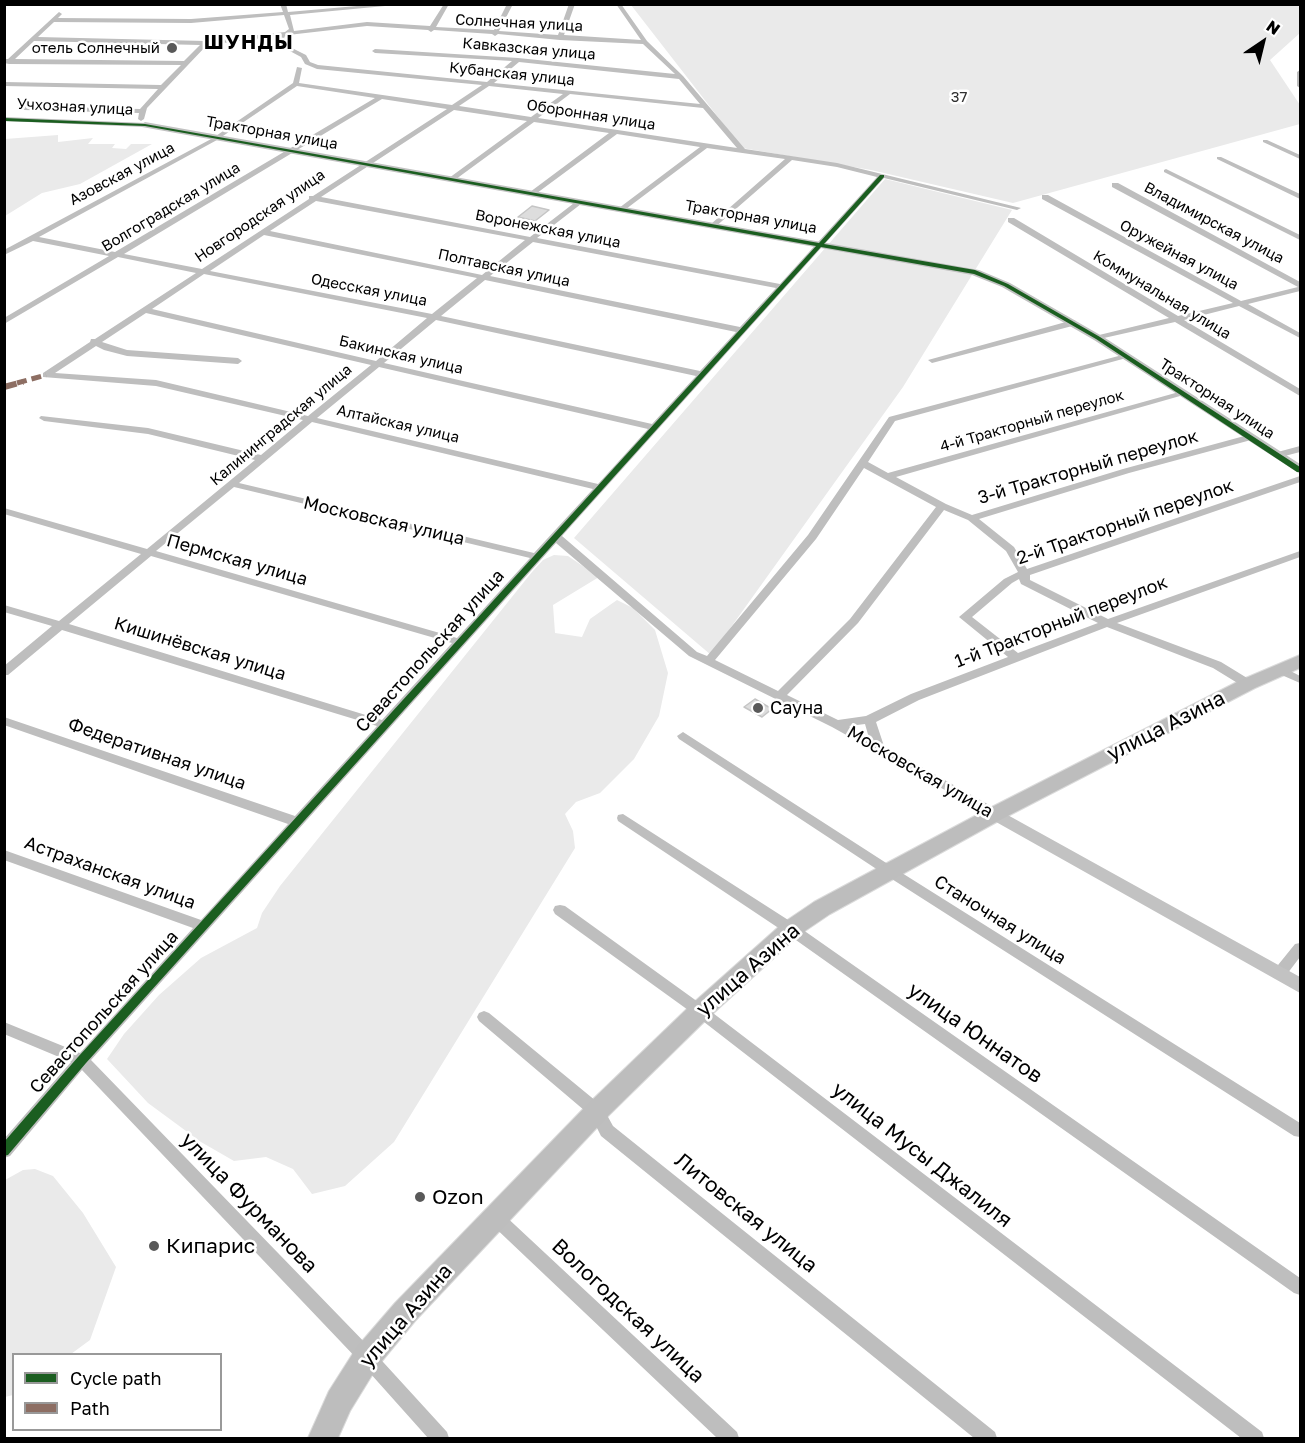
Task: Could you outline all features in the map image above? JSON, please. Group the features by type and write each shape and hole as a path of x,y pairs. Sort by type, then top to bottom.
{"main road":[{"name":"улица Азина","path":"323,1438 339,1401 367,1357 405,1312 597,1111 700,1011 791,930 822,909 995,814 1248,684 1300,661"}],"street":[{"path":"283,4 292,30 287,34"},
{"path":"431,30 447,4"},
{"path":"495,34 510,4"},
{"path":"560,38 572,4"},
{"path":"618,4 645,42 681,77 743,151"},
{"path":"54,20 191,21 382,5"},
{"path":"377,12 382,5"},
{"path":"6,63 60,14"},
{"path":"367,24 372,18"},
{"name":"Солнечная улица","path":"33,39 205,43 367,24 431,30 645,42"},
{"name":"Кубанская улица","path":"287,34 281,37 290,49 304,56 307,63 317,67 705,106"},
{"path":"145,125 141,120 142,111 184,63 205,43"},
{"name":"Кавказская улица","path":"375,51 518,60 681,77"},
{"name":"Новгородская улица","path":"46,375 363,164 487,85 518,60"},
{"path":"6,63 184,63"},
{"path":"296,84 299,68"},
{"path":"1300,72 1300,86"},
{"path":"4,84 162,87"},
{"name":"Оборонная улица","path":"296,84 791,158 882,176 1017,208"},
{"name":"Азовская улица","path":"4,253 215,139 296,84"},
{"path":"452,180 568,93"},
{"name":"Волгоградская улица","path":"4,322 382,96"},
{"path":"24,108 142,111"},
{"path":"8,119 8,127"},
{"name":"Учхозная улица","path":"8,119 145,125"},
{"name":"Тракторная улица","path":"145,125 981,273 1098,338 1300,471"},
{"path":"533,194 615,132"},
{"path":"1265,141 1300,157"},
{"path":"622,210 705,146"},
{"path":"714,226 791,158"},
{"path":"1219,158 1300,197"},
{"path":"1166,171 1300,238"},
{"name":"Севастопольская улица","path":"4,1151 82,1060 779,286 882,176"},
{"name":"Владимирская улица","path":"1115,185 1300,287"},
{"name":"Оружейная улица","path":"1045,197 1300,336"},
{"name":"Воронежская улица","path":"312,198 779,286"},
{"name":"Калининградская улица","path":"4,672 261,458 578,202"},
{"name":"Коммунальная улица","path":"1011,220 1300,393"},
{"name":"Полтавская улица","path":"262,231 741,330"},
{"name":"Одесская улица","path":"31,238 434,317 701,375"},
{"path":"1098,338 1241,304 1300,287"},
{"name":"Бакинская улица","path":"144,310 653,427"},
{"path":"932,360 1073,323"},
{"path":"94,341 106,348 127,353 238,361"},
{"path":"708,662 812,537 892,419 1126,357"},
{"name":"Алтайская улица","path":"46,375 156,383 599,487"},
{"name":"4-й Тракторный переулок","path":"889,476 1182,394"},
{"path":"44,418 148,431 261,458"},
{"name":"3-й Тракторный переулок","path":"972,518 1126,471 1248,438"},
{"path":"1277,455 1300,449"},
{"path":"862,463 942,506 972,518 1010,549 1024,573 1025,582 1107,623 1217,665 1248,684"},
{"name":"2-й Тракторный переулок","path":"1017,658 965,617 1008,581 1024,573 1300,479"},
{"name":"Московская улица","path":"232,484 537,557"},
{"path":"781,695 854,621 942,506"},
{"name":"Пермская улица","path":"4,511 460,642"},
{"name":"Московская улица","path":"555,536 693,654 781,695 836,724 1300,986"},
{"name":"1-й Тракторный переулок","path":"836,724 869,720 915,697 1107,623 1300,554"},
{"name":"Кишинёвская улица","path":"4,608 385,725"},
{"path":"1281,670 1300,680"},
{"path":"869,720 879,748"},
{"name":"Федеративная улица","path":"4,721 297,822"},
{"name":"Станочная улица","path":"683,736 889,871 1300,1131"},
{"name":"улица Юннатов","path":"623,818 791,930 1300,1287"},
{"name":"Астраханская улица","path":"4,855 203,926"},
{"name":"улица Мусы Джалиля","path":"560,910 700,1011 1255,1438"},
{"path":"1279,974 1300,948"},
{"name":"Литовская улица","path":"484,1017 597,1111 607,1131 988,1438"},
{"name":"улица Фурманова","path":"4,1028 82,1060 367,1357 440,1438"},
{"name":"Вологодская улица","path":"495,1216 730,1438"}],"green space":[{"name":"37","path":"631,5 1300,5 1300,33 1270,60 1300,105 1300,124 1013,203 871,170 742,148"},
{"path":"58,135 58,142 93,138 88,144 115,144 112,148 126,149 131,144 152,144 80,184 42,193 5,216 5,139"},
{"path":"885,179 1012,210 903,387 711,655 574,538"},
{"path":"554,555 568,556 599,577 553,605 555,633 582,637 590,619 617,600 633,608 655,630 668,673 659,716 634,759 600,793 576,802 565,814 573,831 575,848 394,1142 345,1186 312,1194 293,1169 266,1157 234,1161 201,1142 148,1103 107,1059 124,1034 159,995 201,958 257,928 262,913 280,886 532,572 543,560"},
{"path":"35,1169 53,1176 83,1213 116,1267 90,1340 72,1353 12,1353 12,1395 5,1397 5,1180 23,1170"}],"building":[{"path":"532,206 549,210 535,221 518,217"},
{"name":"Сауна","path":"755,699 772,709 762,717 744,707"}],"marked path":[{"path":"4,387 46,375"}],"cycle path":[{"path":"4,119 145,125 975,272 1006,285 1098,338 1300,470"},
{"path":"4,1151 82,1060 882,176"}],"place":[{"name":"отель Солнечный","path":"172,48"},
{"name":"Сауна","path":"758,708"},
{"name":"Ozon","path":"420,1197"},
{"name":"Кипарис","path":"154,1246"}],"district":[{"name":"ШУНДЫ","path":"249,43"}]}
